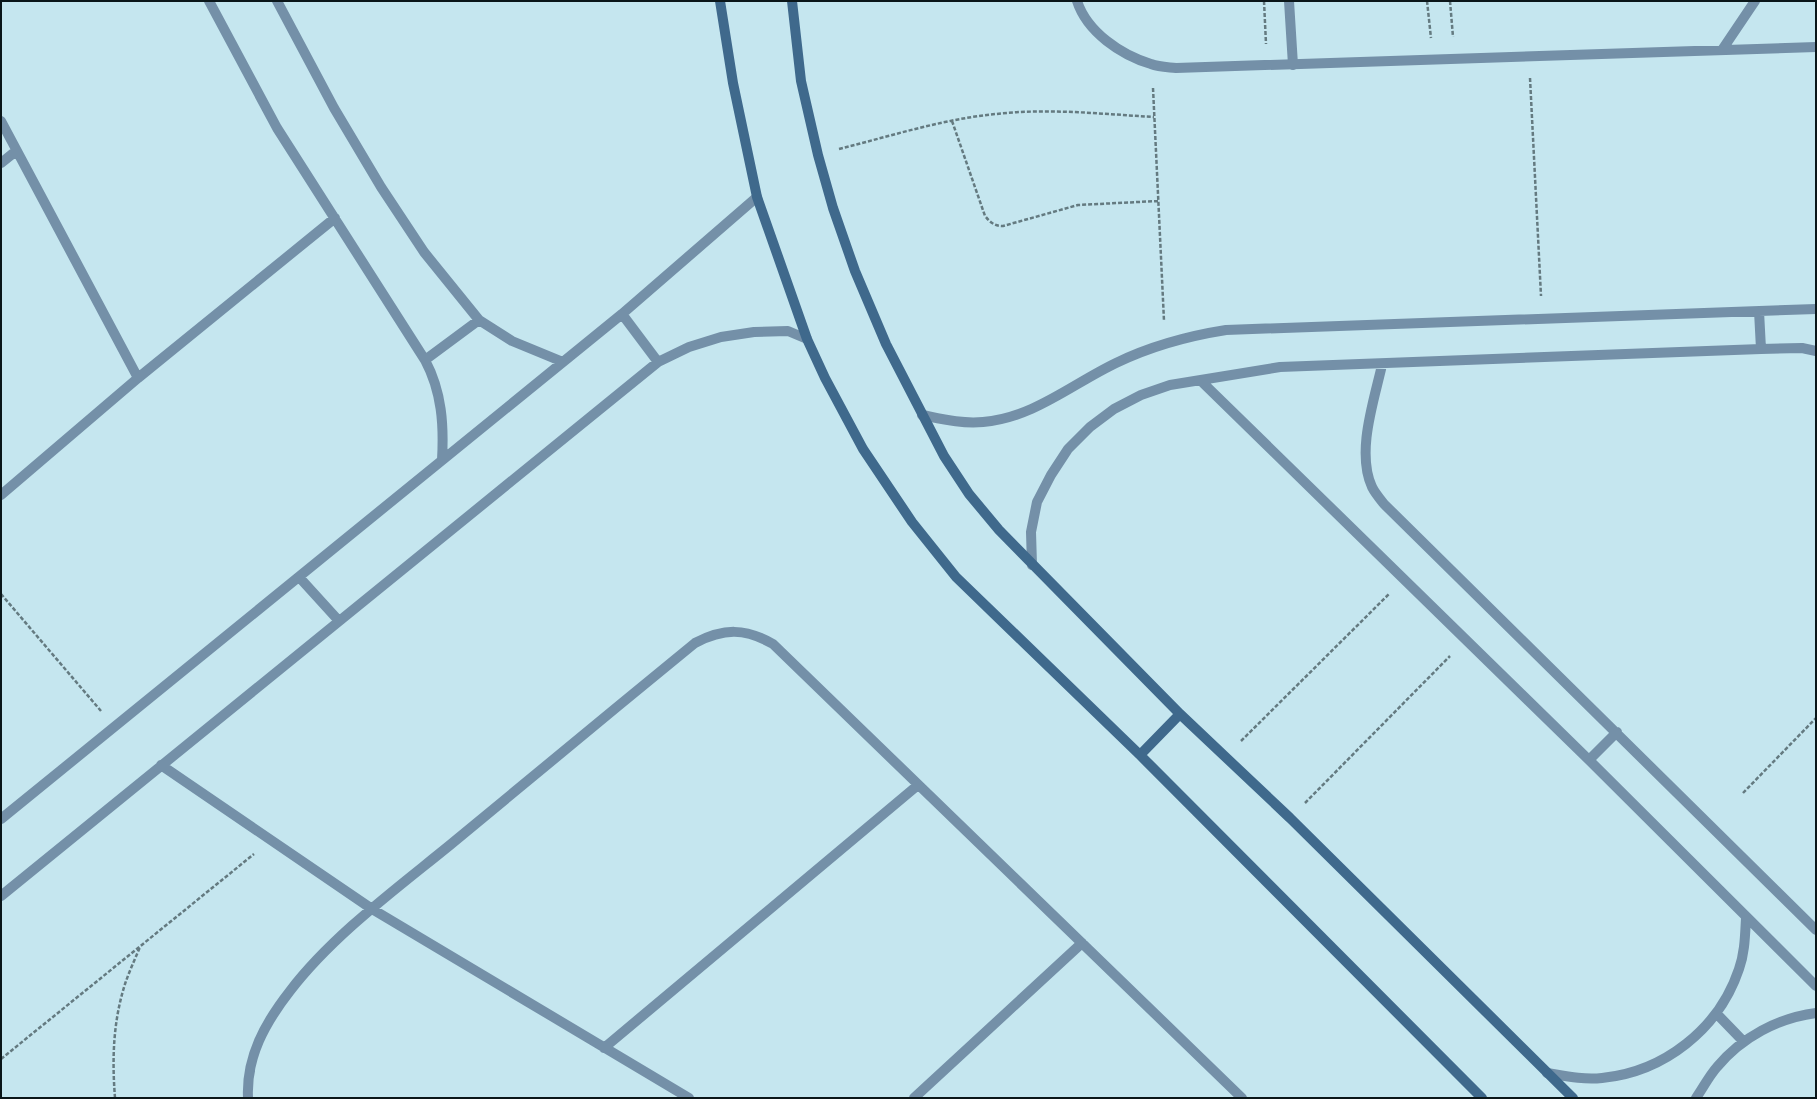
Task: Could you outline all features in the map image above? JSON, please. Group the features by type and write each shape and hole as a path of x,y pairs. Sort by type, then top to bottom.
{"street":[{"path":"209,1 277,128 434,376 444,426 442,460"},
{"path":"277,1 334,108 381,187 424,252 479,320 512,341 563,362"},
{"path":"720,1 733,83 757,197 807,339 825,378 863,449 912,522 956,577 1140,755 1482,1098"},
{"path":"792,1 801,81 818,155 833,208 855,271 886,344 922,416 944,456 969,494 999,530 1032,565 1180,714 1290,818 1573,1098"},
{"path":"1077,1 1092,27 1109,43 1129,56 1152,65 1176,68 1816,47"},
{"path":"1289,1 1293,65"},
{"path":"1722,50 1755,1"},
{"path":"1,121 138,378"},
{"path":"1,163 16,151"},
{"path":"1,819 622,314 757,197"},
{"path":"1,495 138,378 335,218"},
{"path":"922,416 954,422 982,422 1005,419 1047,402 1114,364 1165,343 1193,335 1226,330 1816,309"},
{"path":"1759,310 1761,349"},
{"path":"622,314 658,362"},
{"path":"425,360 479,320"},
{"path":"1,896 658,362 689,348 721,337 754,332 788,331 807,339"},
{"path":"1032,565 1031,532 1037,502 1051,475 1068,449 1090,427 1114,409 1142,395 1163,387 1280,368 1761,349 1802,348 1816,350"},
{"path":"1382,365 1365,448 1366,469 1372,487 1384,504 1617,732 1816,930"},
{"path":"1200,380 1589,760 1816,986"},
{"path":"299,577 339,621"},
{"path":"248,1098 247,1082 250,1063 256,1045 290,992 316,961 372,909 695,643 710,635 726,631 743,632 759,636 773,644 1242,1098"},
{"path":"1140,755 1180,714"},
{"path":"1589,760 1617,732"},
{"path":"161,765 270,841 372,909 689,1098"},
{"path":"604,1048 918,785"},
{"path":"1547,1073 1574,1078 1601,1078 1628,1073 1654,1064 1678,1051 1698,1034 1716,1013 1730,992 1740,968 1745,943 1746,918"},
{"path":"914,1098 1082,943"},
{"path":"1716,1013 1744,1042"},
{"path":"1696,1098 1717,1067 1744,1042 1774,1024 1790,1018 1816,1013"}],"path":[{"path":"1264,1 1267,66"},
{"path":"1427,1 1433,60"},
{"path":"1450,1 1455,59"},
{"path":"1529,57 1542,319"},
{"path":"1152,65 1165,343"},
{"path":"818,155 952,121 996,114 1041,111 1154,117"},
{"path":"952,121 985,216 990,222 997,226 1002,226 1078,205 1158,201"},
{"path":"1225,757 1405,579"},
{"path":"1,594 114,727"},
{"path":"1290,818 1466,640"},
{"path":"1743,793 1816,718"},
{"path":"1,1059 270,841"},
{"path":"114,1098 112,1064 115,1024 125,984 141,946"}]}
